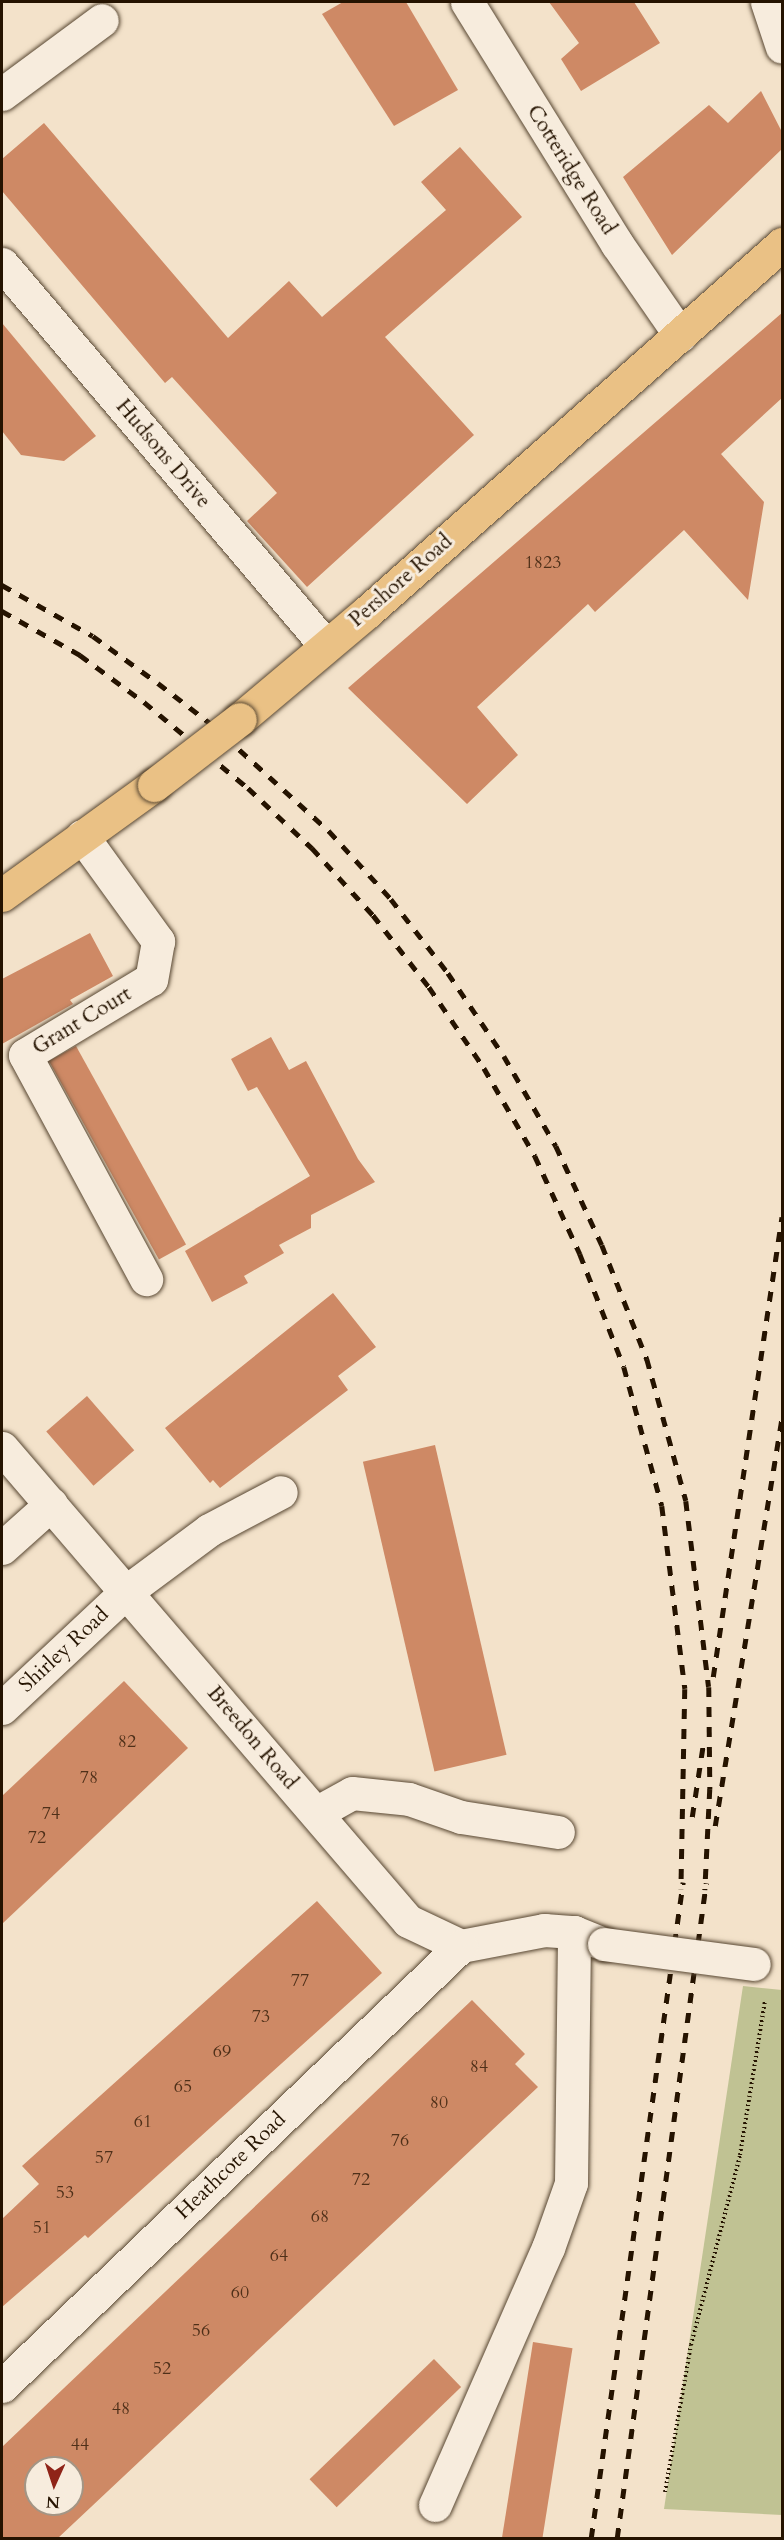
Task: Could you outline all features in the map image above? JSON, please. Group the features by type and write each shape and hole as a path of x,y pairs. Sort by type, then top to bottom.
{"main road":[{"name":"Pershore Road","path":"2,895 240,719 783,244"}],"street":[{"name":"Cotteridge Road","path":"467,2 617,244 680,335"},
{"path":"767,2 783,47"},
{"path":"2,94 102,20"},
{"name":"Hudsons Drive","path":"2,264 325,645"},
{"name":"Grant Court","path":"82,836 158,941 151,979 25,1055 146,1279"},
{"name":"Breedon Road","path":"2,1448 408,1921 461,1946"},
{"name":"Shirley Road","path":"2,1708 127,1591 209,1530 281,1492"},
{"path":"2,1548 51,1504"},
{"path":"316,1813 352,1793 409,1799 461,1817 558,1833"},
{"path":"435,2505 548,2248 571,2183 559,1931"},
{"path":"461,1946 559,1931 604,1944 762,1964"},
{"name":"Heathcote Road","path":"2,2386 461,1946"}],"path":[{"path":"665,2492 691,2344 740,2156 762,1964"}],"green space":[{"path":"743,1986 782,1990 782,2515 664,2509"}],"building":[{"path":"343,2 406,2 458,90 394,126 322,14"},
{"path":"549,2 634,2 660,43 581,91 561,59 579,43"},
{"path":"761,91 783,134 783,148 672,255 623,177 709,105 728,123"},
{"path":"44,123 228,338 289,281 322,317 446,210 421,182 460,147 522,217 385,337 474,435 307,587 247,521 277,493 172,377 165,383 2,191 2,159"},
{"path":"783,312 783,397 721,454 764,502 748,600 684,530 595,612 588,604 477,707 518,755 467,804 348,688"},
{"path":"2,323 96,436 64,461 21,455 2,431"},
{"path":"90,933 113,976 70,1000 73,1004 2,1044 2,979"},
{"path":"271,1037 289,1070 306,1061 358,1159 375,1182 311,1215 311,1228 279,1245 284,1253 244,1276 248,1283 212,1302 185,1251 310,1176 257,1087 248,1091 231,1059"},
{"path":"76,1046 186,1245 159,1260 49,1061"},
{"path":"333,1293 376,1347 338,1376 348,1390 220,1488 213,1480 210,1483 165,1428"},
{"path":"87,1396 134,1450 93,1486 46,1431"},
{"path":"435,1445 507,1755 434,1771 363,1462"},
{"path":"124,1681 188,1748 2,1924 2,1796"},
{"path":"317,1901 382,1973 88,2238 85,2235 2,2307 2,2219 39,2184 22,2166"},
{"path":"472,2000 525,2054 515,2064 538,2087 84,2514 84,2456 24,2456 24,2516 81,2516 58,2538 2,2538 2,2447"},
{"path":"533,2342 573,2348 542,2538 502,2538"},
{"path":"434,2359 461,2387 337,2507 310,2479"}],"railway":[{"path":"2,585 93,636 158,683 210,723 329,831 391,899 448,973 504,1056 556,1146 602,1245 647,1359 686,1501 709,1687 710,1789 705,1890"},
{"path":"2,611 80,655 144,702 248,788 312,848 373,915 429,987 484,1068 535,1156 580,1254 624,1367 662,1506 685,1689 681,1889"},
{"path":"713,1677 782,1217"},
{"path":"715,1826 782,1418"},
{"path":"692,1817 704,1739"},
{"path":"591,2538 683,1882"},
{"path":"617,2538 706,1883"}]}
